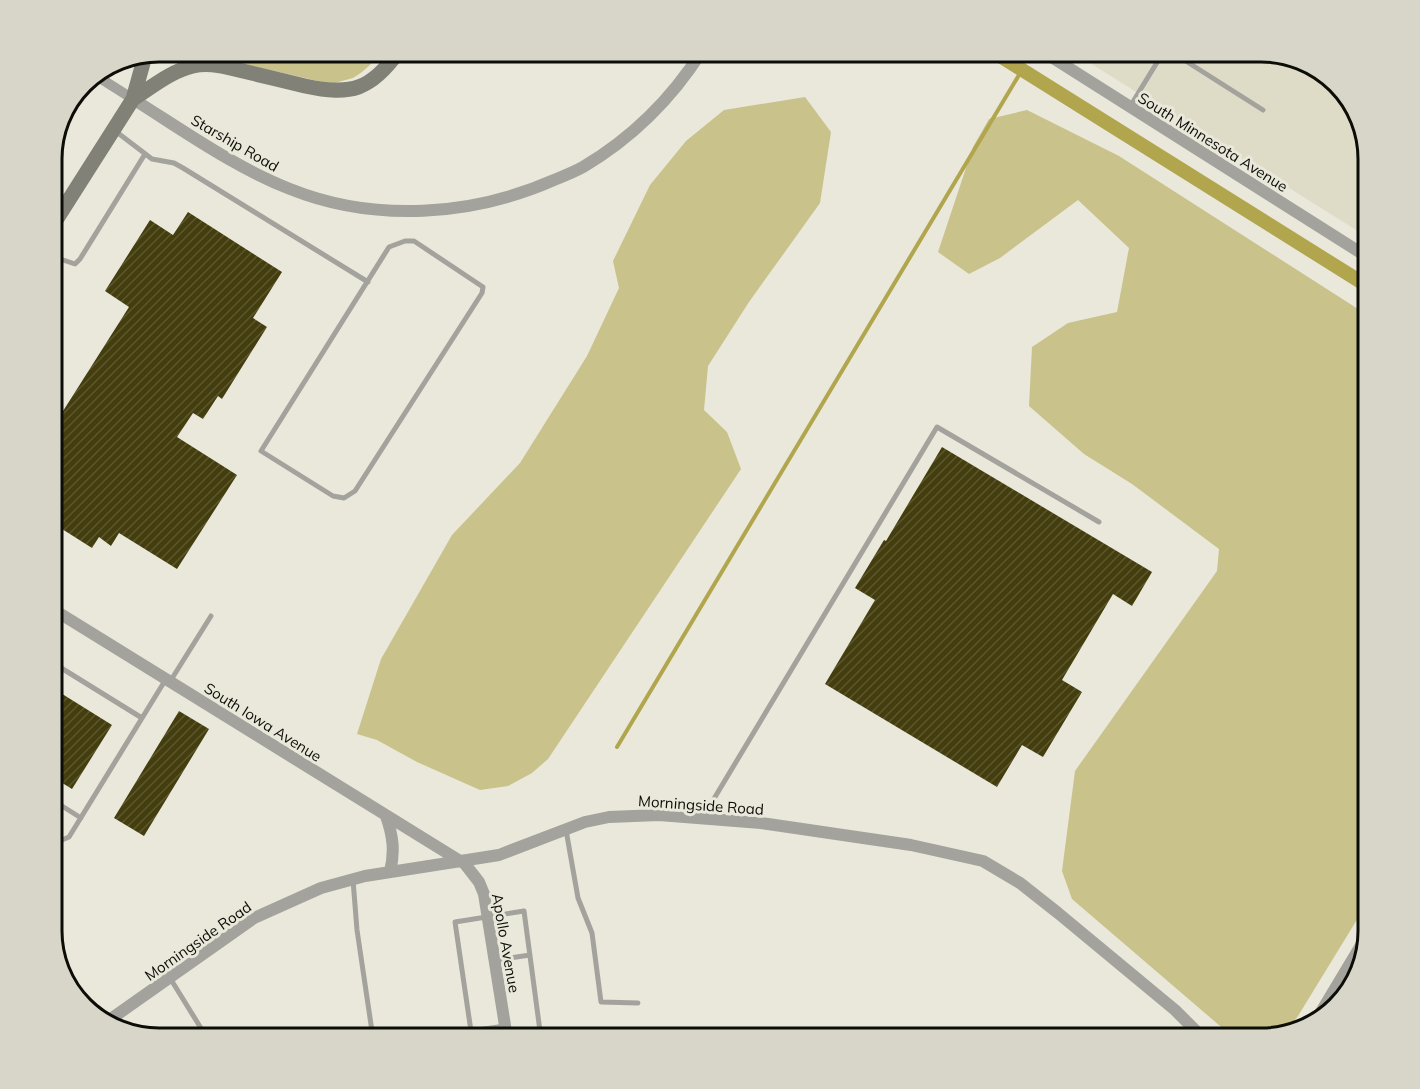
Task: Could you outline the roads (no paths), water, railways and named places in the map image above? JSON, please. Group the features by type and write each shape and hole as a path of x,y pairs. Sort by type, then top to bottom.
{"main road":[{"path":"218,62 228,67"},
{"path":"133,99 171,75 193,66 228,67 330,91 351,90 376,78 391,62"},
{"path":"62,211 133,99 143,63"}],"street":[{"name":"Starship Road","path":"133,99 234,163 291,190 326,201 371,209 411,212 487,203 525,193 582,168 620,141 653,113 684,78 695,62"},
{"name":"South Minnesota Avenue","path":"1059,62 1358,251"},
{"path":"102,80 133,99"},
{"name":"South Iowa Avenue","path":"62,615 459,862"},
{"name":"Morningside Road","path":"114,1017 254,918 321,888 390,872 499,855 585,822 609,817 659,815 761,823 911,845 983,861 1020,883 1058,913 1175,1010 1193,1028"},
{"path":"386,816 393,837 394,856 390,872"},
{"name":"Apollo Avenue","path":"459,862 465,864 479,882 484,894 505,1028"},
{"path":"1327,1002 1356,954"}],"lane":[{"path":"376,78 382,62"},
{"path":"1130,107 1157,62"},
{"path":"1187,62 1263,110"},
{"path":"114,130 152,159 183,168 368,282"},
{"path":"62,260 75,264 80,259 145,154"},
{"path":"405,241 414,241 483,287 482,293 356,491 344,498 333,496 261,451 368,282 389,247 405,241"},
{"path":"703,819 937,427 1099,522"},
{"path":"62,840 66,840 81,818 142,718 211,616"},
{"path":"62,668 142,718"},
{"path":"62,806 81,818"},
{"path":"566,830 578,898 592,933 601,1002 638,1004"},
{"path":"353,879 357,930 372,1028"},
{"path":"471,1028 455,922 524,911 540,1028"},
{"path":"494,960 530,955"},
{"path":"170,978 201,1028"}],"waterway":[{"path":"1010,62 1358,280"},
{"path":"617,747 1022,70"}]}
